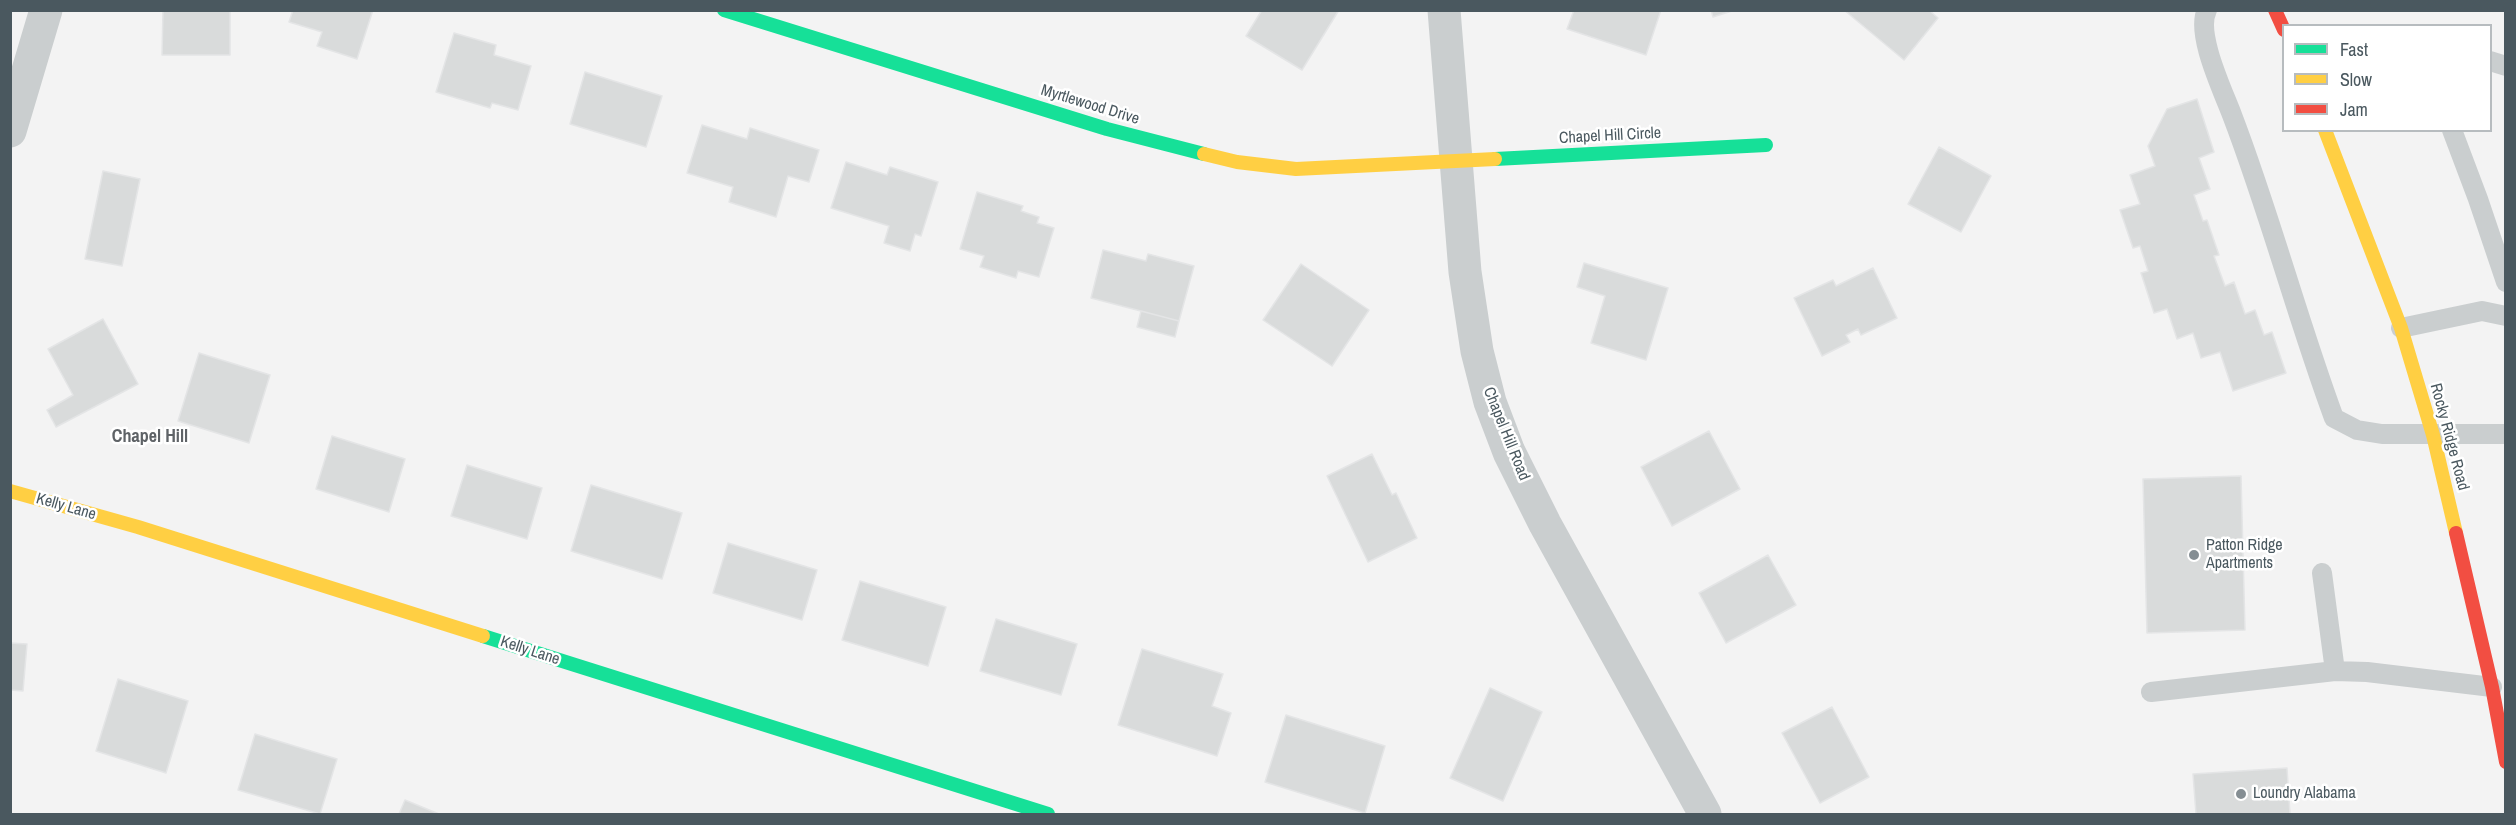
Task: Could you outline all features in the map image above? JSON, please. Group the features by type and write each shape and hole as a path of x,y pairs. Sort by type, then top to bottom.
{"street":[{"path":"10,131 46,10"},
{"name":"Myrtlewood Drive","path":"724,10 1107,129 1237,162 1296,169 1456,159"},
{"name":"Chapel Hill Road","path":"1443,10 1465,272 1477,351 1490,402 1509,452 1545,524 1696,811"},
{"path":"2275,10 2282,28"},
{"name":"Rocky Ridge Road","path":"2326,132 2401,328 2433,435 2492,687 2505,762"},
{"name":"Chapel Hill Circle","path":"1456,159 1766,145"},
{"name":"Kelly Lane","path":"10,491 138,527 1048,814"}],"lane":[{"path":"2207,10 2204,17 2208,53 2248,157 2334,418 2357,430 2382,434 2505,434"},
{"path":"2453,132 2478,199 2505,282"},
{"path":"2401,328 2482,311 2505,316"},
{"path":"2322,573 2335,670"},
{"path":"2151,692 2335,670 2492,687"}],"building":[{"path":"163,10 230,10 230,55 162,55"},
{"path":"293,10 373,10 357,59 317,46 322,32 289,22"},
{"path":"1262,10 1339,10 1302,70 1246,36"},
{"path":"1574,10 1661,10 1646,55 1567,29"},
{"path":"1711,10 1735,10 1713,17"},
{"path":"1844,10 1929,10 1938,18 1904,60"},
{"path":"454,33 496,45 494,55 531,66 518,110 492,103 490,108 436,92"},
{"path":"585,72 662,96 646,147 570,124"},
{"path":"2197,99 2214,152 2199,158 2210,189 2194,195 2203,221 2207,220 2219,255 2214,256 2225,286 2234,282 2245,314 2255,310 2264,335 2272,332 2286,373 2233,391 2220,352 2201,358 2193,333 2177,339 2167,309 2154,313 2141,273 2148,271 2140,246 2133,248 2120,210 2140,204 2130,175 2155,166 2148,146 2167,109"},
{"path":"702,125 747,139 750,128 819,150 809,182 788,176 776,217 729,202 733,187 687,173"},
{"path":"1939,147 1991,176 1961,232 1908,204"},
{"path":"846,162 887,175 890,167 938,182 921,236 915,234 910,251 884,243 889,226 831,208"},
{"path":"103,171 140,179 122,266 85,259"},
{"path":"977,192 1023,206 1021,211 1039,217 1037,223 1054,228 1039,277 1018,271 1016,278 980,267 984,256 960,249"},
{"path":"1103,250 1146,261 1148,254 1194,266 1179,321 1091,298"},
{"path":"1584,263 1668,288 1646,360 1591,343 1605,296 1577,287"},
{"path":"1301,264 1369,310 1332,366 1263,320"},
{"path":"1873,268 1897,318 1861,335 1858,329 1846,335 1850,342 1822,356 1794,298 1833,280 1836,286"},
{"path":"1141,311 1179,321 1175,337 1137,327"},
{"path":"103,319 138,384 56,427 47,410 73,395 48,349"},
{"path":"199,353 270,375 249,443 178,421"},
{"path":"1709,431 1740,489 1672,526 1641,467"},
{"path":"332,436 405,459 389,512 316,489"},
{"path":"1372,454 1392,495 1396,493 1417,538 1368,562 1327,476"},
{"path":"467,465 542,488 527,539 451,516"},
{"name":"Patton Ridge Apartments","path":"2241,476 2245,630 2147,633 2143,479"},
{"path":"591,485 682,513 662,579 571,551"},
{"path":"728,543 817,570 802,620 713,593"},
{"path":"1768,555 1796,605 1726,643 1699,593"},
{"path":"860,581 946,607 928,666 842,640"},
{"path":"996,619 1077,644 1061,695 980,671"},
{"path":"10,643 27,644 23,691 10,690"},
{"path":"1142,649 1223,674 1212,706 1231,713 1217,756 1118,725"},
{"path":"118,679 188,701 166,773 96,751"},
{"path":"1490,688 1542,712 1503,801 1450,778"},
{"path":"1832,707 1869,777 1820,803 1782,733"},
{"path":"1286,715 1385,746 1365,813 1265,782"},
{"path":"255,734 337,759 320,814 238,790"},
{"name":"Loundry Alabama","path":"2287,768 2290,814 2196,814 2193,774"},
{"path":"405,800 439,814 399,814"}],"traffic: fast":[{"path":"724,10 1107,129 1204,154"},
{"path":"1495,159 1766,145"},
{"path":"483,636 1048,814"}],"traffic: slow":[{"path":"2326,132 2401,328 2433,435 2456,533"},
{"path":"1204,154 1237,162 1296,169 1495,159"},
{"path":"10,491 138,527 483,636"}],"traffic: jam":[{"path":"2275,10 2282,26"},
{"path":"2456,533 2492,687 2506,762"}],"place":[{"name":"Patton Ridge Apartments","path":"2194,555"},
{"name":"Loundry Alabama","path":"2241,794"}],"district":[{"name":"Chapel Hill","path":"150,437"}]}
